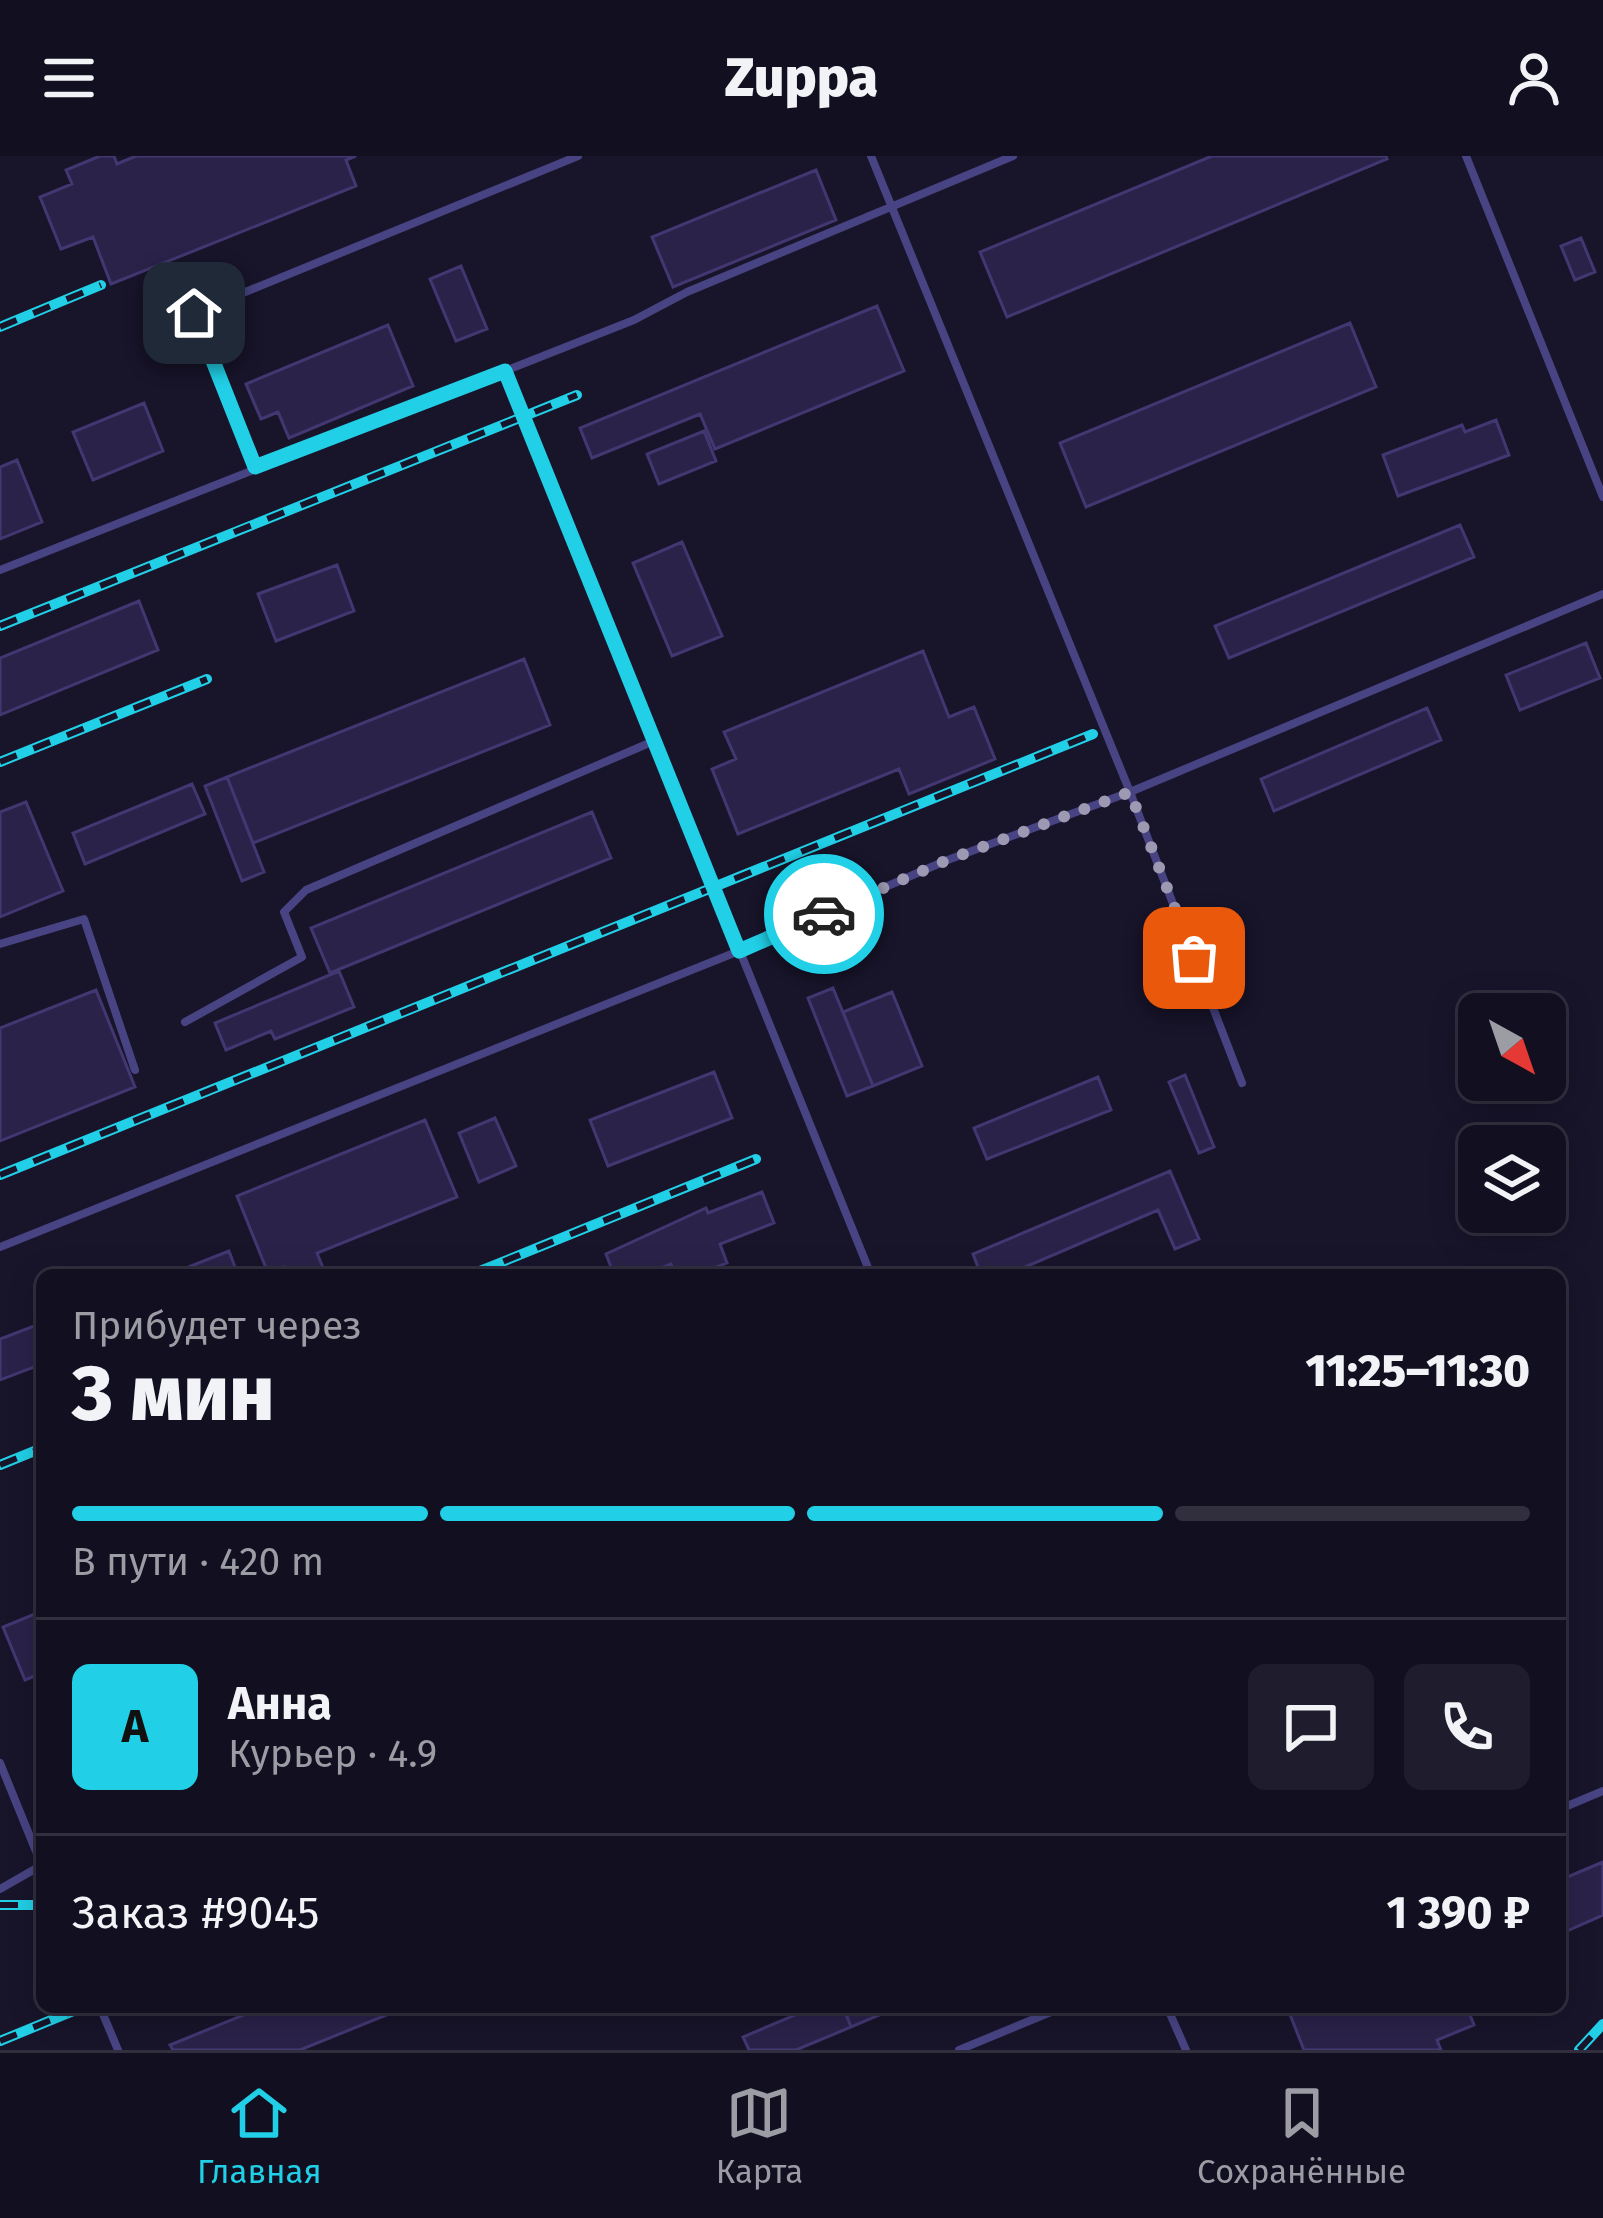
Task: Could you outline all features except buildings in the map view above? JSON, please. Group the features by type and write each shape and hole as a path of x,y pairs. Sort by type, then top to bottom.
{"lane":[{"path":"255,467 194,313 578,156"},
{"path":"871,156 1130,792 1242,1083"},
{"path":"0,570 634,320 687,292 1012,156"},
{"path":"1466,156 1603,497"},
{"path":"505,371 869,1269"},
{"path":"0,1247 739,951 945,861 1130,792 1603,594"},
{"path":"184,1022 302,956 284,912 306,890 654,741"},
{"path":"0,944 84,919 135,1070"},
{"path":"0,1763 36,1850"},
{"path":"1566,1806 1603,1790"},
{"path":"0,1889 36,1868"},
{"path":"103,2013 118,2050"},
{"path":"959,2050 1049,2013"},
{"path":"1170,2013 1186,2050"}],"railway":[{"path":"0,327 101,285"},
{"path":"0,626 577,395"},
{"path":"0,762 207,679"},
{"path":"0,1175 1093,734"},
{"path":"485,1269 756,1159"},
{"path":"0,1465 36,1450"},
{"path":"0,1905 36,1905"},
{"path":"0,2041 68,2013"},
{"path":"1579,2050 1603,2024"}],"way so far":[{"path":"824,914 945,861 1130,792 1194,958"}],"route":[{"path":"194,313 255,467 505,371 739,951 824,914"}]}
